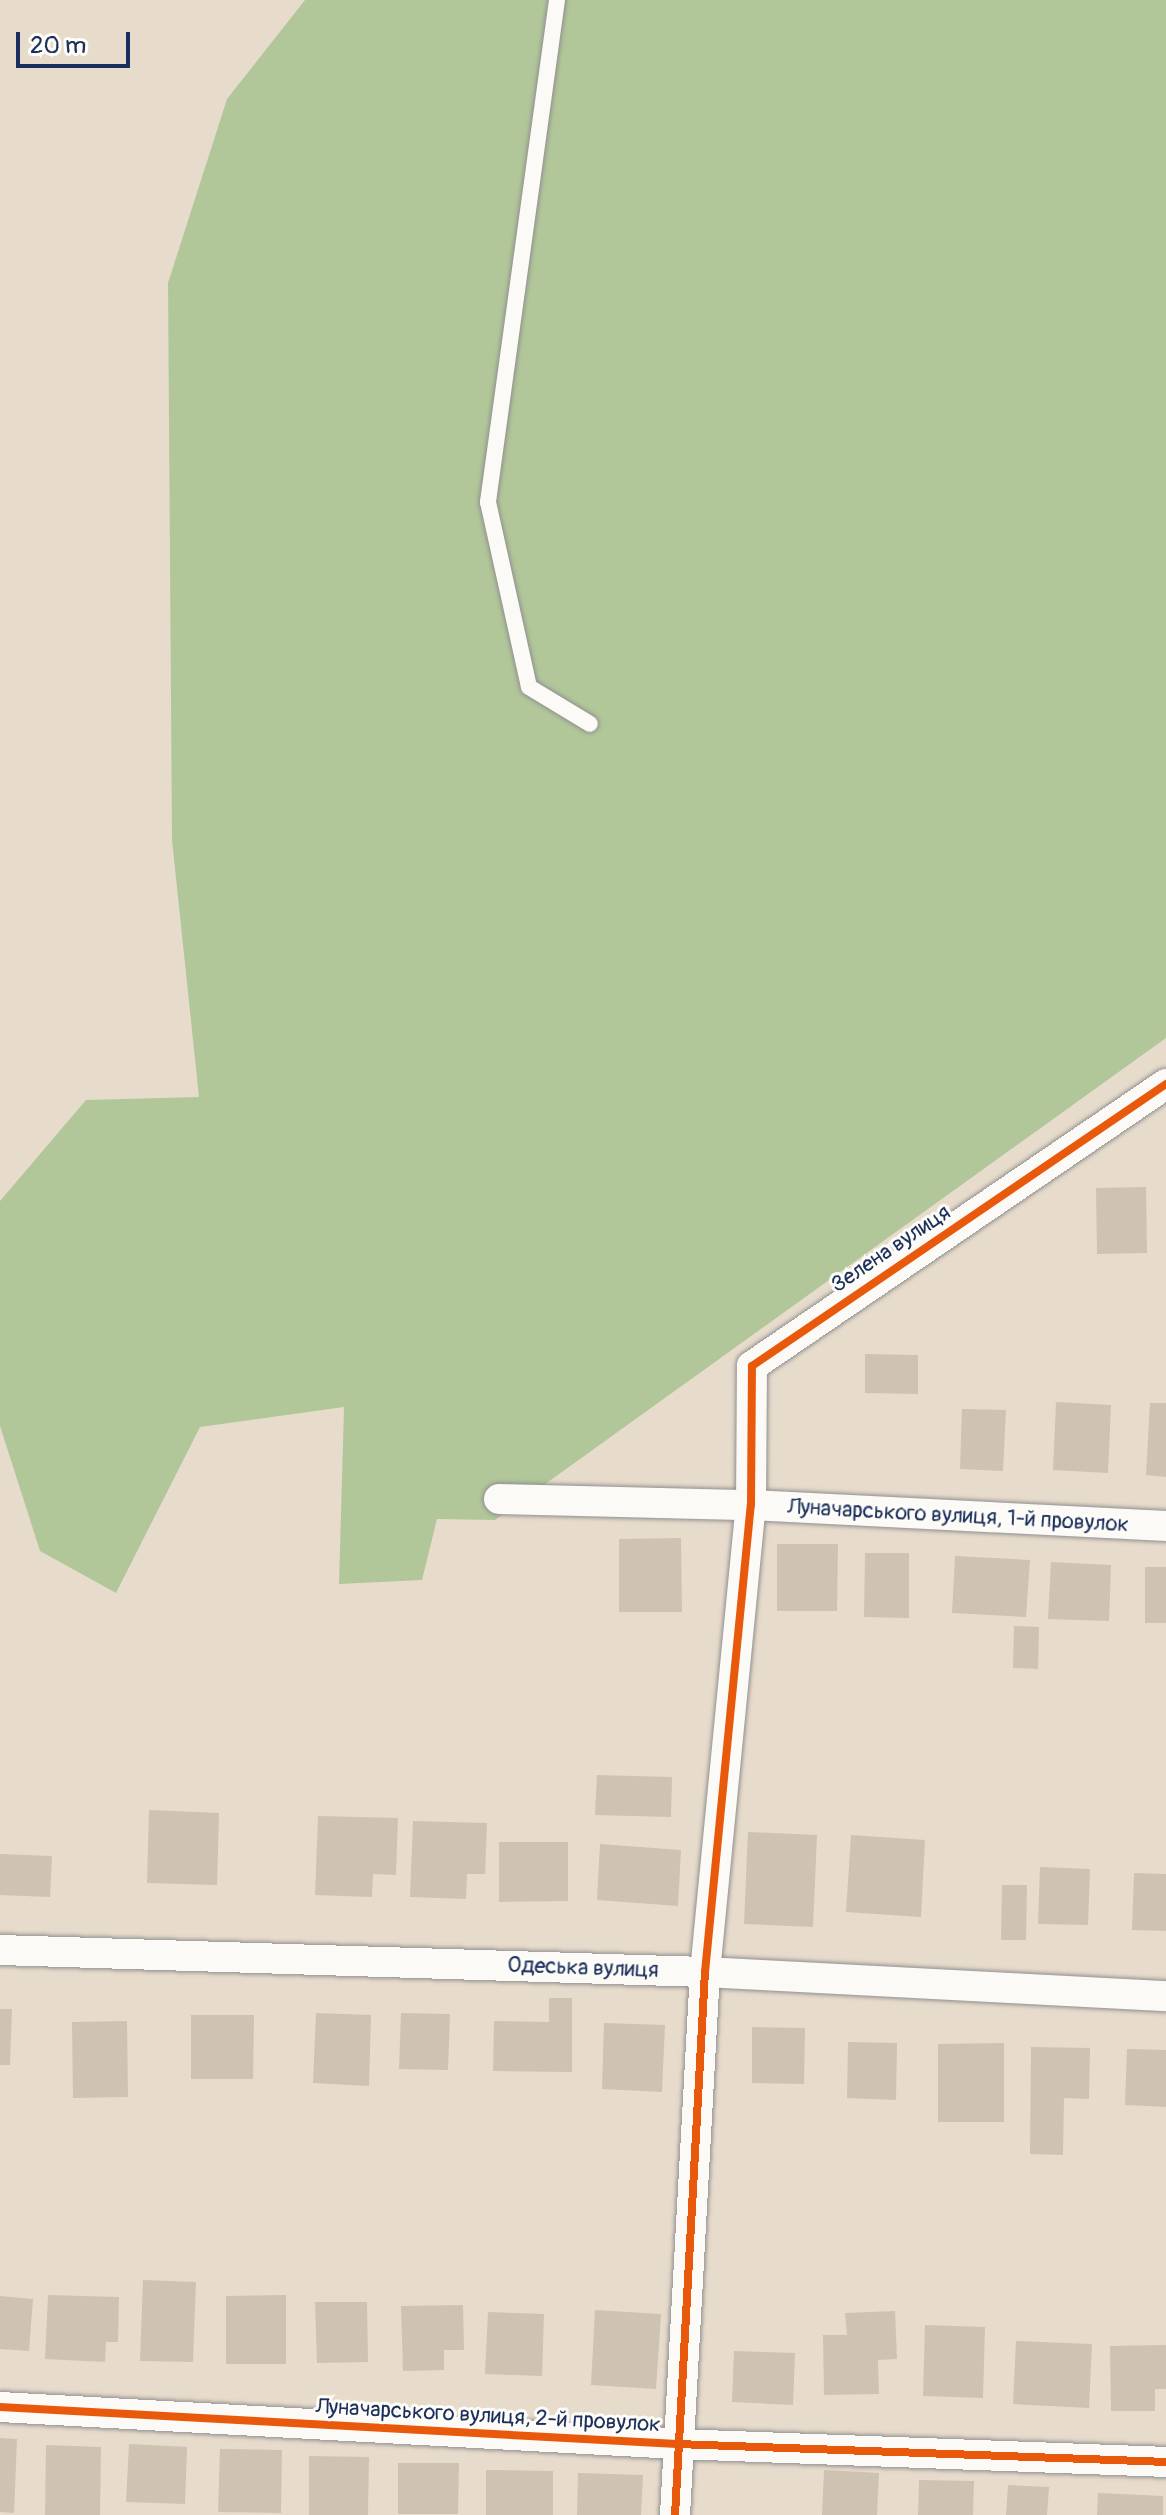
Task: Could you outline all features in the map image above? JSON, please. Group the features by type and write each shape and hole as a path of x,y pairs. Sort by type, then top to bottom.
{"street":[{"name":"Зелена вулиця","path":"751,1505 752,1366 1166,1084"},
{"name":"Луначарського вулиця, 1-й провулок","path":"499,1499 751,1505 1166,1526"},
{"path":"675,2515 705,1972 751,1505"},
{"name":"Одеська вулиця","path":"0,1950 705,1972 1166,1996"},
{"name":"Луначарського вулиця, 2-й провулок","path":"0,2407 677,2444 1166,2462"}],"lane":[{"path":"557,0 488,502 529,687 590,724"}],"green space":[{"path":"305,0 1166,0 1166,1038 495,1520 437,1519 422,1580 339,1584 344,1407 200,1427 116,1593 40,1551 0,1426 0,1201 86,1100 199,1097 172,840 168,283 227,99"}],"building":[{"path":"1146,1187 1147,1253 1097,1254 1096,1188"},
{"path":"865,1354 918,1355 918,1394 865,1393"},
{"path":"1056,1402 1111,1405 1108,1473 1053,1470"},
{"path":"1150,1403 1166,1403 1166,1477 1146,1475"},
{"path":"962,1409 1006,1410 1003,1471 960,1469"},
{"path":"681,1538 682,1612 619,1612 619,1539"},
{"path":"777,1544 838,1544 837,1611 777,1611"},
{"path":"865,1553 909,1553 909,1618 864,1617"},
{"path":"955,1556 1030,1560 1026,1617 952,1613"},
{"path":"1051,1562 1111,1565 1109,1621 1048,1619"},
{"path":"1145,1567 1166,1567 1166,1623 1145,1623"},
{"path":"1014,1626 1039,1627 1038,1669 1013,1668"},
{"path":"597,1775 672,1777 671,1817 595,1815"},
{"path":"149,1810 219,1813 217,1885 147,1883"},
{"path":"318,1816 398,1818 396,1875 373,1874 372,1897 315,1895"},
{"path":"413,1821 487,1823 485,1874 467,1874 466,1899 410,1897"},
{"path":"748,1832 817,1835 813,1927 744,1924"},
{"path":"851,1835 925,1840 921,1917 846,1912"},
{"path":"499,1842 568,1842 568,1901 499,1902"},
{"path":"600,1844 681,1850 678,1906 597,1900"},
{"path":"0,1854 52,1856 50,1897 0,1895"},
{"path":"1040,1867 1090,1869 1088,1925 1038,1924"},
{"path":"1134,1873 1166,1874 1166,1931 1132,1930"},
{"path":"1002,1885 1027,1885 1026,1940 1001,1940"},
{"path":"549,1998 572,1998 572,2072 493,2071 494,2021 549,2022"},
{"path":"0,2009 12,2009 10,2065 0,2065"},
{"path":"316,2013 371,2015 369,2086 313,2083"},
{"path":"401,2013 450,2014 448,2070 399,2069"},
{"path":"191,2015 254,2015 253,2079 191,2079"},
{"path":"127,2021 128,2097 73,2098 72,2022"},
{"path":"604,2023 665,2025 662,2092 602,2089"},
{"path":"752,2027 805,2028 804,2084 752,2083"},
{"path":"848,2042 897,2043 896,2100 847,2098"},
{"path":"1004,2043 1004,2122 938,2122 938,2044"},
{"path":"1031,2047 1090,2048 1089,2099 1064,2098 1063,2155 1030,2154"},
{"path":"1127,2049 1166,2050 1166,2107 1125,2105"},
{"path":"143,2280 196,2282 193,2362 140,2361"},
{"path":"48,2295 119,2297 118,2342 106,2342 105,2362 45,2359"},
{"path":"286,2295 286,2364 226,2364 226,2296"},
{"path":"0,2296 33,2299 29,2351 0,2349"},
{"path":"315,2302 367,2302 368,2362 317,2363"},
{"path":"463,2305 464,2350 444,2350 444,2370 403,2371 401,2306"},
{"path":"595,2310 661,2314 656,2389 591,2385"},
{"path":"895,2311 897,2359 878,2360 879,2394 824,2395 823,2335 847,2335 845,2313"},
{"path":"488,2312 544,2314 542,2376 485,2374"},
{"path":"925,2325 985,2327 983,2398 923,2396"},
{"path":"1016,2341 1092,2344 1089,2408 1013,2404"},
{"path":"1166,2345 1166,2389 1155,2389 1155,2411 1111,2411 1110,2346"},
{"path":"734,2351 795,2353 793,2405 732,2402"},
{"path":"0,2438 17,2439 14,2513 0,2512"},
{"path":"129,2444 187,2447 185,2504 126,2502"},
{"path":"46,2445 101,2447 100,2515 45,2515"},
{"path":"220,2449 282,2450 281,2513 218,2512"},
{"path":"309,2456 369,2457 368,2515 309,2515"},
{"path":"398,2463 459,2463 458,2514 398,2514"},
{"path":"486,2470 553,2471 553,2515 486,2515"},
{"path":"824,2470 879,2473 877,2515 822,2515"},
{"path":"578,2473 643,2475 641,2515 577,2515"},
{"path":"919,2480 974,2481 973,2515 918,2515"},
{"path":"1008,2485 1049,2487 1047,2515 1006,2515"},
{"path":"1098,2493 1163,2496 1163,2515 1097,2515"}],"cycle path":[{"path":"675,2515 705,1972 751,1505 752,1366 1166,1084"},
{"path":"0,2407 677,2444 1166,2462"}]}
